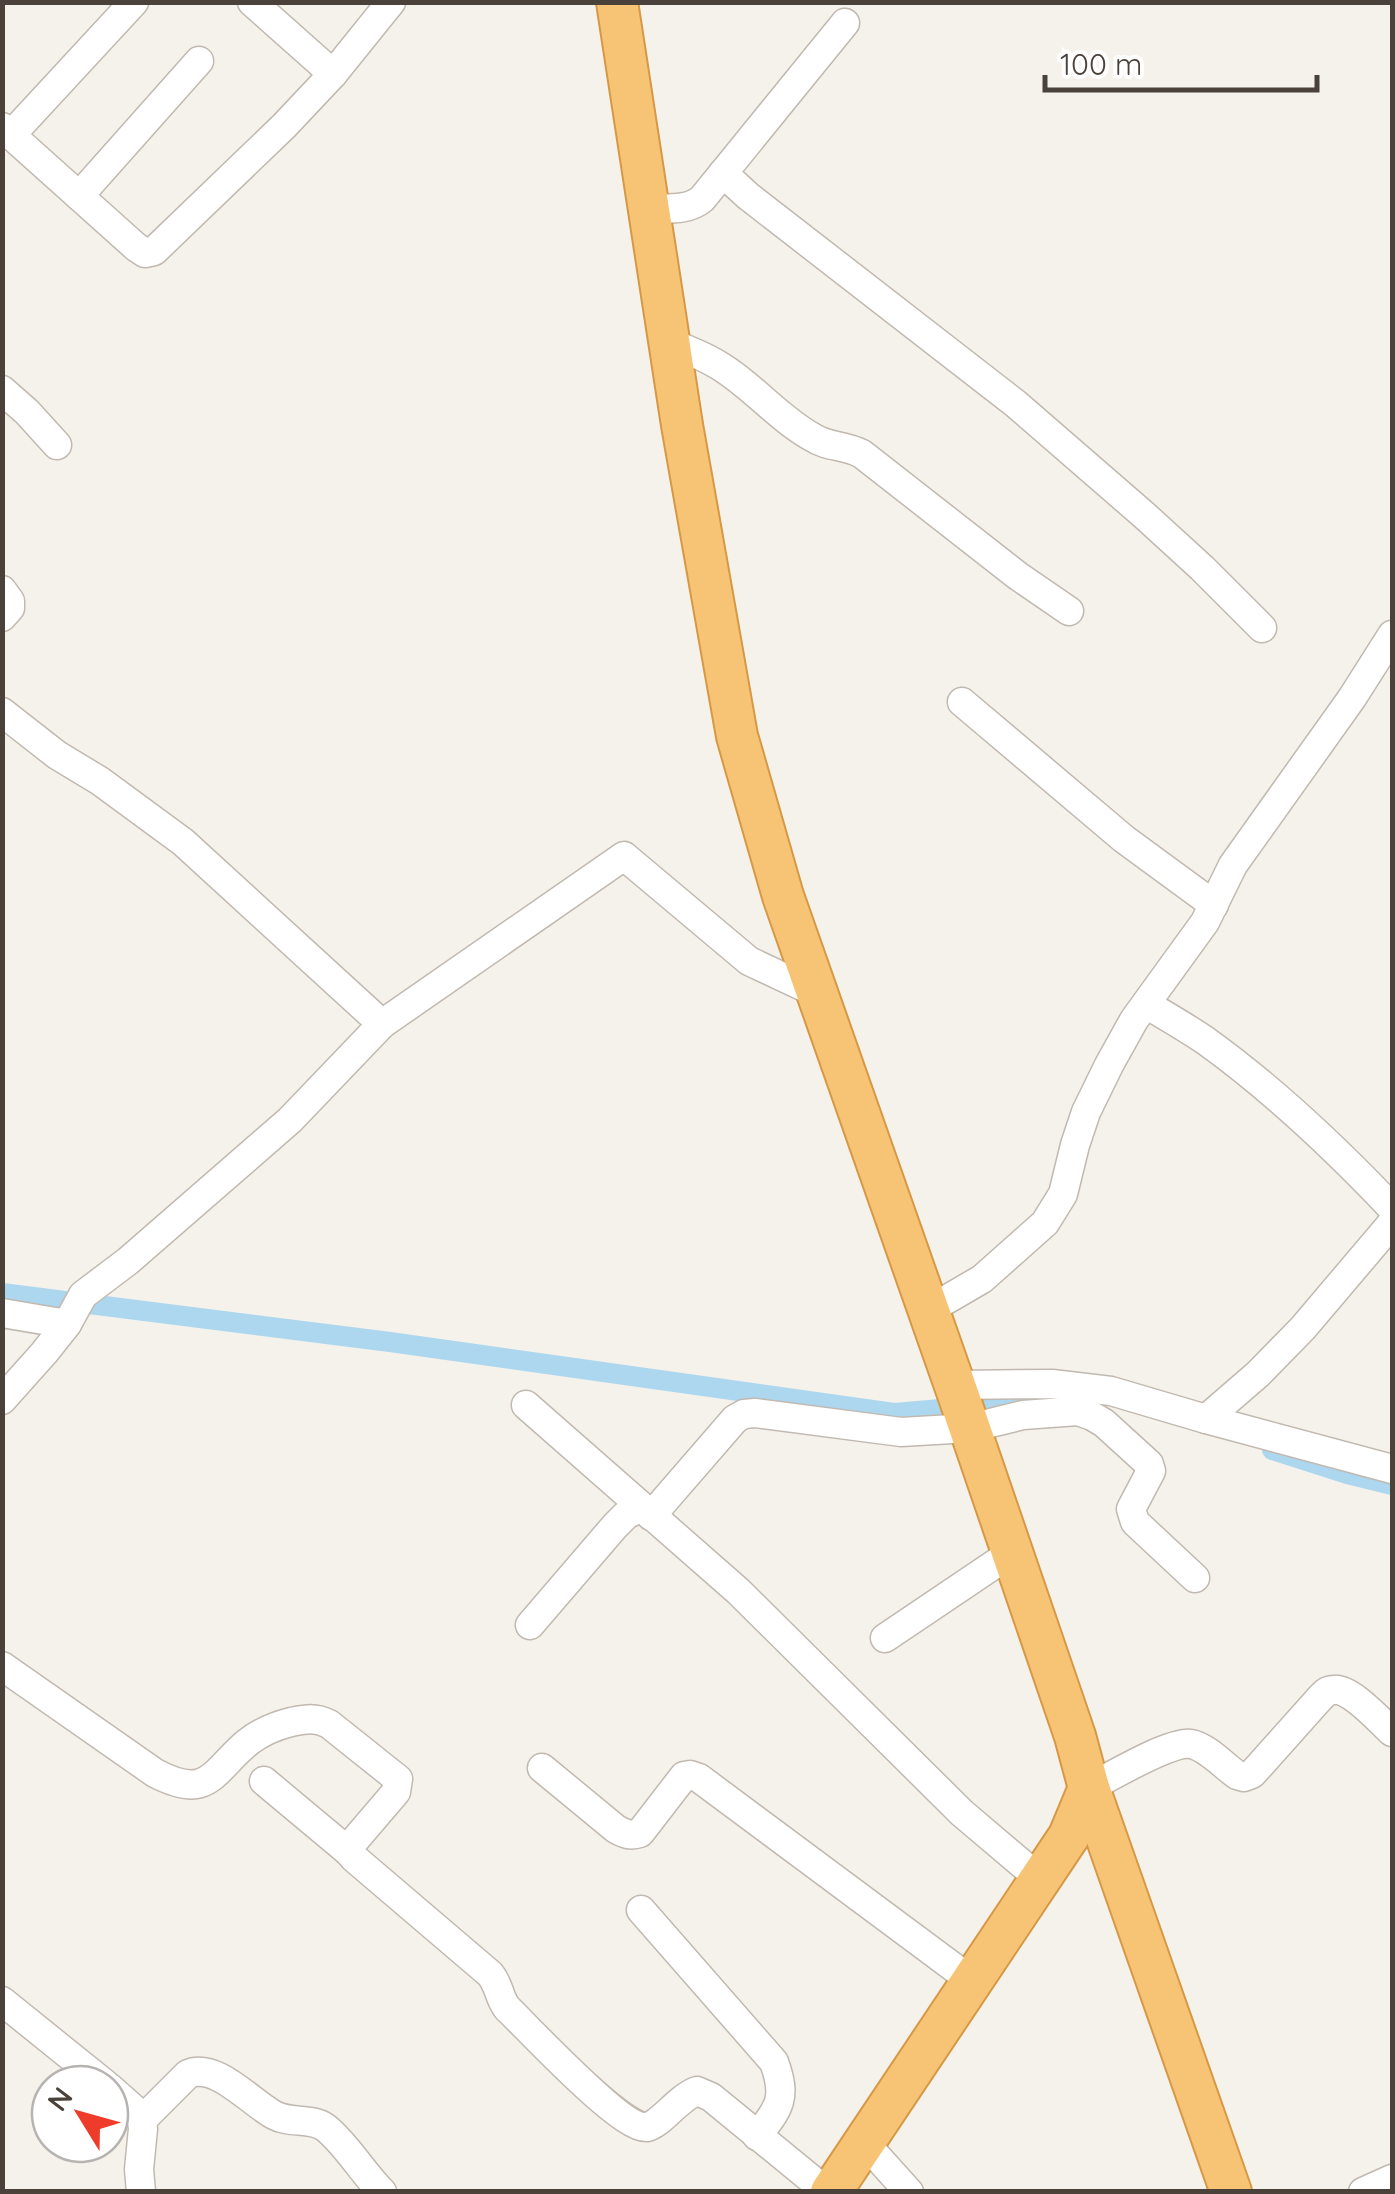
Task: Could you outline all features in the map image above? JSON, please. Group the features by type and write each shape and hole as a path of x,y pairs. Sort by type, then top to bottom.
{"highway":[{"path":"617,2 712,604 738,736 817,994 1231,2192"},
{"path":"829,2192 1041,1880 1069,1836 1089,1788"}],"street":[{"path":"134,2 7,131 145,253 154,250 334,74 383,5"},
{"path":"252,2 334,74"},
{"path":"650,209 693,206 845,23"},
{"path":"79,196 199,60"},
{"path":"722,173 1016,404 1173,541 1262,628"},
{"path":"670,343 729,372 809,436 862,454 1069,611"},
{"path":"2,390 56,445"},
{"path":"2,590 10,601 10,608 2,617"},
{"path":"927,1311 982,1280 1045,1223 1063,1194 1074,1144 1097,1089 1134,1020 1205,922 1233,865 1392,635"},
{"path":"962,702 1124,839 1214,905"},
{"path":"2,712 183,842 382,1024"},
{"path":"2,1400 44,1354 74,1311 290,1120 382,1024 624,856 749,961 817,994"},
{"path":"1146,1004 1206,1041 1268,1091 1392,1208"},
{"path":"1206,1419 1303,1328 1392,1223"},
{"path":"2,1314 74,1311"},
{"path":"530,1625 626,1515 646,1511 744,1414 902,1432 963,1408 1052,1384 1111,1391 1392,1468"},
{"path":"526,1405 738,1592 962,1813 1041,1880"},
{"path":"963,1408 1023,1415 1078,1412 1104,1423 1149,1464 1151,1471 1131,1508 1135,1522 1195,1578"},
{"path":"884,1638 1011,1553"},
{"path":"2,1666 174,1783 204,1782 218,1774 246,1743 277,1726 308,1718 329,1724 398,1780 396,1792 349,1846 349,1852"},
{"path":"1089,1788 1159,1752 1189,1744 1237,1775 1252,1774 1320,1698 1338,1689 1348,1693 1392,1732"},
{"path":"542,1768 616,1829 633,1835 640,1832 684,1776 699,1778 972,1980"},
{"path":"264,1781 490,1974 500,1987 507,2008 576,2076 634,2124 644,2128 654,2125 679,2100 697,2091 710,2097 829,2192"},
{"path":"641,1910 774,2062 782,2096 776,2112 757,2136"},
{"path":"2,2000 81,2064"},
{"path":"142,2120 188,2074 197,2070 210,2073 287,2121 321,2124 382,2192"},
{"path":"130,2106 144,2129 139,2169 141,2192"},
{"path":"864,2142 909,2192"},
{"path":"1363,2192 1392,2180"}],"waterway":[{"path":"2,1293 390,1342 894,1413 1016,1396"},
{"path":"1272,1450 1392,1485"}]}
